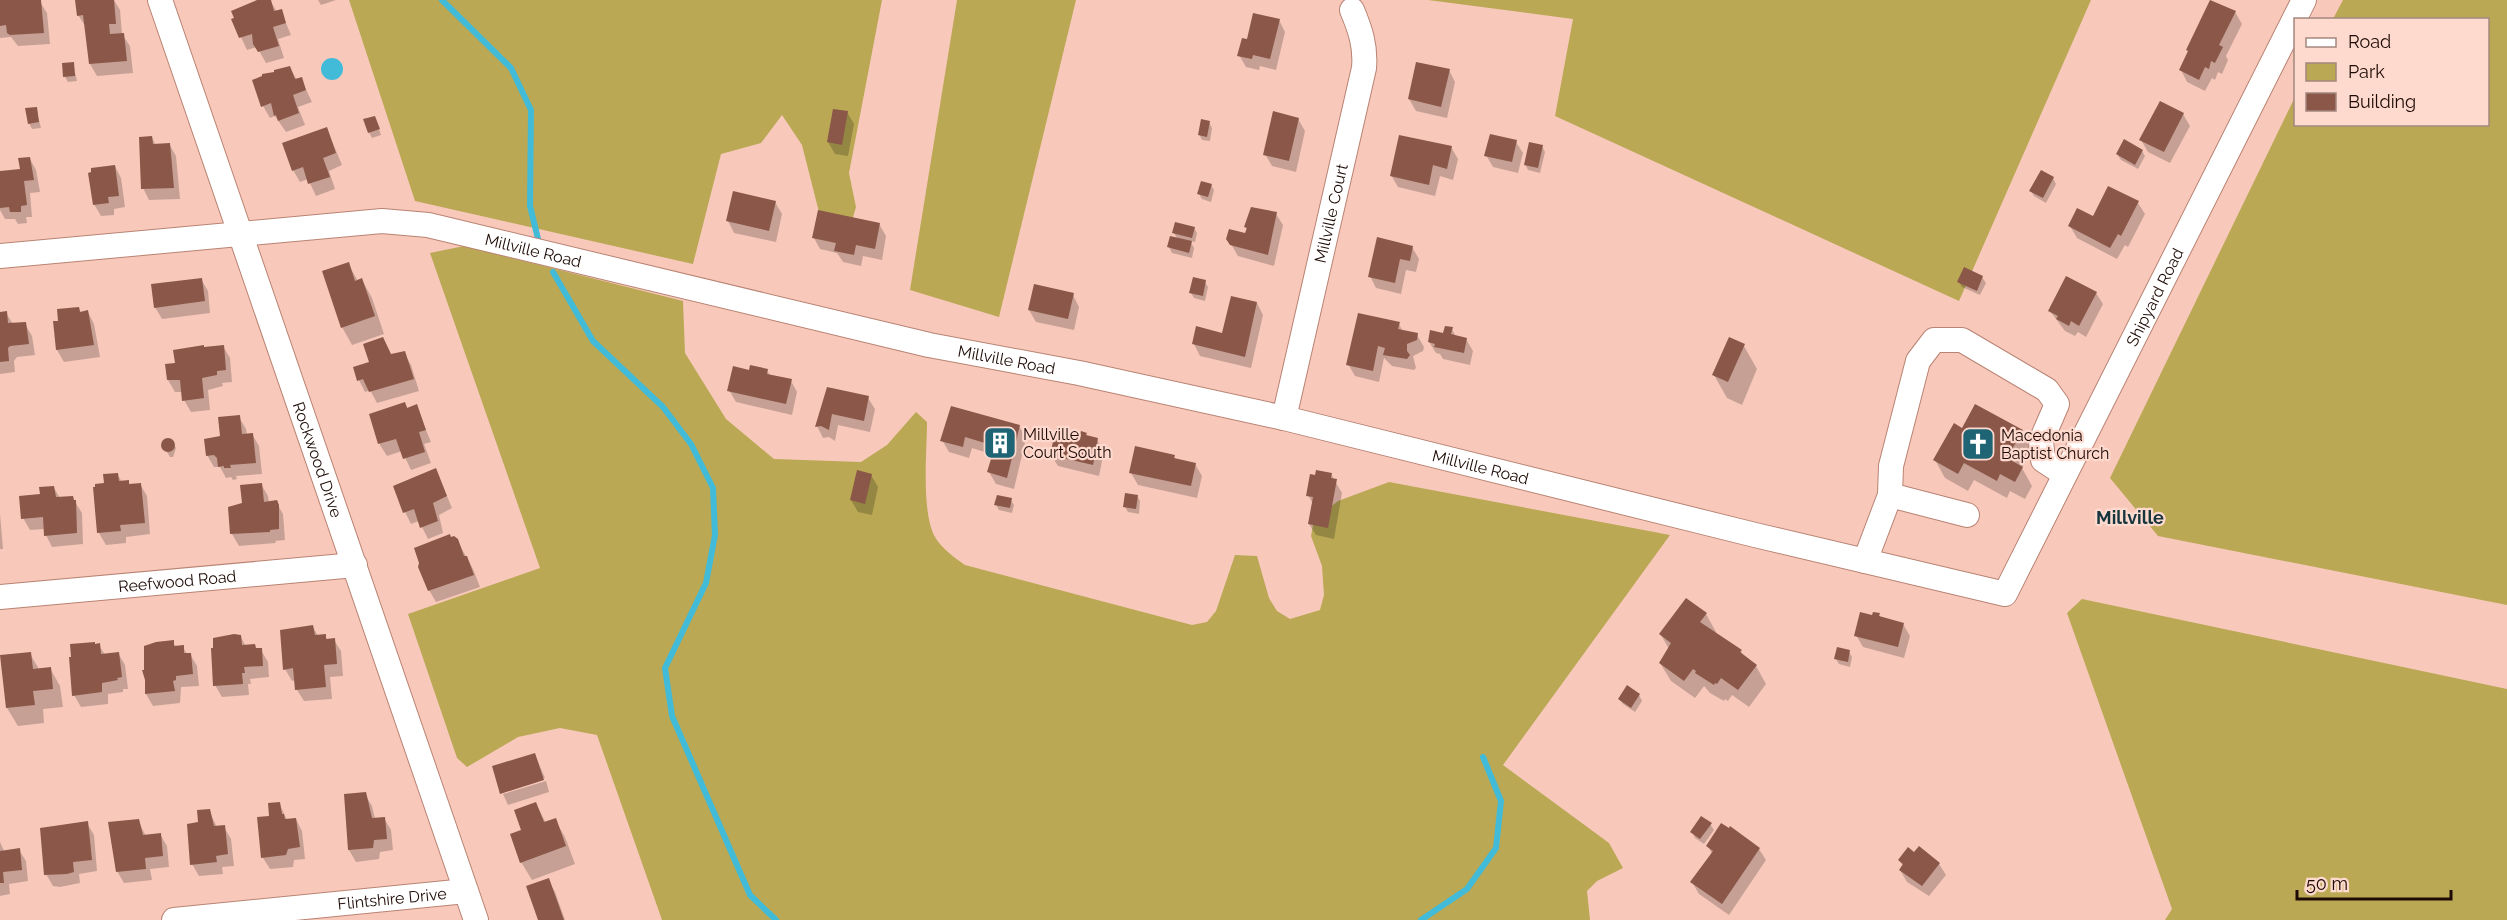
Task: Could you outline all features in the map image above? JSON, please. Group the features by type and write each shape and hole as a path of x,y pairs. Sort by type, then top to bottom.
{"street":[{"name":"Rockwood Drive","path":"160,0 476,920"},
{"name":"Shipyard Road","path":"2295,18 2304,0"},
{"name":"Millville Court","path":"1284,418 1364,68 1365,50 1360,28 1352,10"},
{"name":"Shipyard Road","path":"2006,594 2064,474 2294,20"},
{"name":"Millville Road","path":"0,256 382,221 428,225 929,345 1079,373 1284,418 2006,594"},
{"path":"1864,561 1890,495 1891,466 1918,361 1934,340 1962,340 2047,390 2057,404 2041,441 2043,460 2064,474"},
{"path":"1890,495 1967,515"},
{"name":"Reefwood Road","path":"0,597 355,565"},
{"name":"Flintshire Drive","path":"174,920 466,891"}],"green space":[{"path":"349,0 882,0 849,173 856,207 846,241 820,216 802,145 782,115 761,143 721,154 693,264 415,201"},
{"path":"957,0 1076,0 999,317 910,290"},
{"path":"1428,0 2091,0 1959,301 1555,116 1573,19"},
{"path":"2343,0 2507,0 2507,605 2158,536 2110,478 2294,99 2294,126 2489,126 2489,18 2334,18"},
{"path":"464,246 683,301 685,353 726,419 774,459 861,462 887,445 916,412 927,422 926,498 931,526 935,537 953,556 965,565 1192,625 1207,622 1216,611 1235,555 1257,556 1269,598 1277,611 1290,619 1320,610 1324,595 1322,566 1311,536 1314,520 1338,501 1389,482 1670,535 1503,765 1609,843 1623,868 1597,881 1587,891 1590,920 662,920 597,735 560,728 518,737 467,767 457,758 408,614 540,568 430,253"},
{"path":"2082,599 2507,689 2507,920 2165,920 2172,909 2067,613"}],"water":[{"path":"332,58 340,61 343,69 340,77 332,80 324,77 321,69 324,61"}],"building":[{"path":"0,0 41,0 44,33 10,35 7,33 6,25 0,26"},
{"path":"75,0 114,0 116,24 109,24 110,34 124,33 127,61 89,64 83,15 77,16"},
{"path":"257,0 271,0 274,11 282,9 286,23 273,27 279,46 258,52 253,44 252,34 239,38 231,19 234,18 231,11"},
{"path":"2210,0 2236,11 2219,45 2223,47 2215,63 2211,61 2209,69 2205,67 2199,80 2179,70"},
{"path":"1253,13 1280,19 1270,59 1253,55 1252,59 1237,56 1242,38 1247,39"},
{"path":"74,62 75,76 63,77 62,63"},
{"path":"1416,62 1450,69 1441,107 1408,99"},
{"path":"290,66 295,79 302,77 306,90 293,95 299,113 278,121 276,115 274,116 271,103 261,107 252,80 262,74"},
{"path":"2160,101 2184,113 2164,152 2139,140"},
{"path":"37,107 39,122 28,124 25,108"},
{"path":"833,109 848,111 842,145 827,142"},
{"path":"1273,111 1299,118 1289,161 1263,155"},
{"path":"375,116 380,129 368,133 363,119"},
{"path":"1201,119 1210,121 1207,137 1198,135"},
{"path":"327,127 336,153 323,158 330,177 308,184 303,167 292,171 282,143"},
{"path":"1490,134 1517,140 1512,162 1484,156"},
{"path":"1399,135 1452,146 1447,169 1433,165 1429,185 1390,176"},
{"path":"152,136 153,144 170,143 174,188 141,189 139,137"},
{"path":"2124,139 2143,150 2135,165 2116,154"},
{"path":"1529,142 1543,145 1538,168 1524,165"},
{"path":"30,157 34,180 24,181 27,205 21,206 21,212 10,212 9,207 0,208 0,171 20,169 18,158"},
{"path":"115,165 119,196 108,197 109,203 93,205 88,173 91,172 91,168"},
{"path":"2041,170 2054,177 2043,198 2029,191"},
{"path":"1201,181 1212,184 1208,197 1197,194"},
{"path":"2108,186 2139,201 2121,236 2118,234 2110,248 2068,226 2077,208 2093,216"},
{"path":"733,191 776,201 769,231 726,221"},
{"path":"1251,207 1277,212 1268,255 1230,245 1226,239 1229,229 1245,233 1247,228 1244,227"},
{"path":"818,210 880,223 875,249 856,245 854,255 834,251 836,243 812,238"},
{"path":"1175,222 1195,227 1192,238 1172,233"},
{"path":"1170,236 1192,241 1189,253 1167,247"},
{"path":"1377,237 1413,246 1410,261 1400,259 1395,283 1368,277"},
{"path":"349,262 355,281 362,278 375,316 341,328 322,271"},
{"path":"1964,267 1983,276 1977,291 1957,282"},
{"path":"2066,276 2097,292 2079,326 2071,321 2069,326 2056,319 2058,316 2048,311"},
{"path":"1193,277 1206,280 1203,296 1189,293"},
{"path":"202,278 205,301 154,308 151,284"},
{"path":"1034,284 1074,293 1068,319 1028,310"},
{"path":"1231,296 1257,302 1245,357 1192,344 1196,326 1222,333"},
{"path":"79,307 80,312 88,310 94,345 56,350 53,321 58,321 57,309"},
{"path":"7,311 8,323 26,322 29,344 10,346 8,348 9,361 0,362 0,312"},
{"path":"1358,313 1400,322 1398,329 1418,333 1417,340 1407,344 1407,351 1410,355 1407,359 1383,355 1385,348 1378,346 1373,371 1346,365"},
{"path":"1445,326 1453,327 1451,334 1467,338 1464,353 1434,347 1435,344 1428,342 1430,330 1443,333"},
{"path":"383,337 391,354 405,351 414,379 369,392 363,379 357,381 353,367 369,362 363,344"},
{"path":"1729,337 1745,344 1728,382 1712,375"},
{"path":"204,345 204,347 224,345 226,370 217,371 217,375 202,378 204,398 182,401 180,380 167,380 165,364 175,363 173,350"},
{"path":"750,365 768,369 767,374 792,379 786,404 727,391 733,366 749,370"},
{"path":"827,387 869,396 864,421 832,414 829,430 821,426 815,427"},
{"path":"405,402 407,408 417,404 426,430 419,432 425,452 403,459 396,439 378,444 369,414"},
{"name":"Macedonia Baptist Church","path":"1975,404 2023,430 2007,458 2023,467 2015,482 2000,474 1997,481 1964,463 1958,474 1933,460 1954,423 1962,428"},
{"name":"Millville Court South","path":"951,406 1020,425 1007,478 987,472 995,446 965,437 963,447 940,441"},
{"path":"240,415 242,434 253,433 256,463 230,465 231,468 218,467 217,458 214,455 206,456 204,439 220,436 218,417"},
{"path":"1056,428 1080,434 1081,431 1098,438 1093,465 1050,455"},
{"path":"168,438 173,440 175,445 173,450 168,452 163,450 161,445 163,440"},
{"path":"1135,446 1175,455 1174,458 1196,463 1191,486 1129,473"},
{"path":"436,468 447,496 433,503 438,521 420,528 414,509 403,513 393,486"},
{"path":"857,470 872,474 865,504 850,500"},
{"path":"1316,470 1332,473 1331,478 1337,479 1328,528 1308,524 1313,497 1306,496 1310,474 1315,475"},
{"path":"118,473 119,481 129,480 129,484 141,483 145,523 120,525 121,531 97,533 93,487 95,484 104,483 103,474"},
{"path":"262,483 264,502 277,500 279,505 279,529 270,530 270,532 230,534 228,507 242,503 240,485"},
{"path":"54,486 56,497 73,496 76,500 77,533 44,536 43,517 21,519 19,496 40,494 39,487"},
{"path":"1125,493 1138,495 1136,509 1123,507"},
{"path":"997,495 1012,498 1010,508 994,505"},
{"path":"450,534 451,537 458,539 474,575 428,591 418,567 419,563 414,548"},
{"path":"1686,598 1707,613 1700,622 1742,650 1740,652 1757,665 1738,690 1721,678 1714,685 1695,673 1693,669 1684,681 1659,663 1671,643 1659,634"},
{"path":"1860,612 1872,615 1873,612 1880,613 1879,616 1904,623 1898,647 1854,636"},
{"path":"313,625 315,635 326,634 326,639 335,638 337,664 324,665 326,687 295,690 293,668 283,670 280,630"},
{"path":"241,635 242,645 255,644 256,648 262,648 263,666 244,667 243,684 213,686 211,648 213,648 213,638"},
{"path":"174,640 174,646 184,645 184,653 191,653 193,674 176,676 176,680 173,681 175,691 145,694 142,670 144,670 144,646"},
{"path":"95,642 95,644 100,643 101,654 119,652 122,677 102,683 102,692 72,696 70,644"},
{"path":"1837,647 1850,650 1848,662 1834,659"},
{"path":"31,652 33,669 51,667 53,689 33,691 35,705 6,708 0,655"},
{"path":"1627,685 1640,694 1631,708 1618,699"},
{"path":"535,753 544,780 500,794 492,766"},
{"path":"366,792 372,818 385,817 387,839 374,840 373,848 348,850 344,794"},
{"path":"280,802 285,819 296,818 300,847 288,849 286,855 261,858 257,817 269,816 268,803"},
{"path":"536,802 544,822 556,818 566,846 520,863 510,834 521,830 514,810"},
{"path":"210,809 214,826 225,825 228,854 216,856 217,862 190,865 187,824 198,822 197,810"},
{"path":"1701,816 1712,823 1700,839 1690,832"},
{"path":"139,819 143,835 161,833 163,856 145,858 146,869 116,872 108,822"},
{"path":"88,821 92,860 73,862 74,872 44,875 40,828"},
{"path":"1721,823 1729,828 1730,826 1760,848 1722,904 1690,882 1713,851 1706,846"},
{"path":"1919,846 1940,863 1922,886 1899,870 1903,864 1898,860 1908,847 1914,852"},
{"path":"20,848 22,870 3,872 4,883 0,883 0,851"},
{"path":"549,878 564,920 538,920 526,886"}],"waterway":[{"path":"442,0 511,68 531,110 530,206 540,247"},
{"path":"553,272 593,341 663,407 691,444 713,488 715,535 706,583 665,668 672,716 750,895 776,920"},
{"path":"1421,920 1467,889 1496,848 1501,801 1483,757"}],"place":[{"name":"Millville Court South","path":"1000,443"},
{"name":"Macedonia Baptist Church","path":"1978,444"}],"district":[{"name":"Millville","path":"2130,517"}]}
